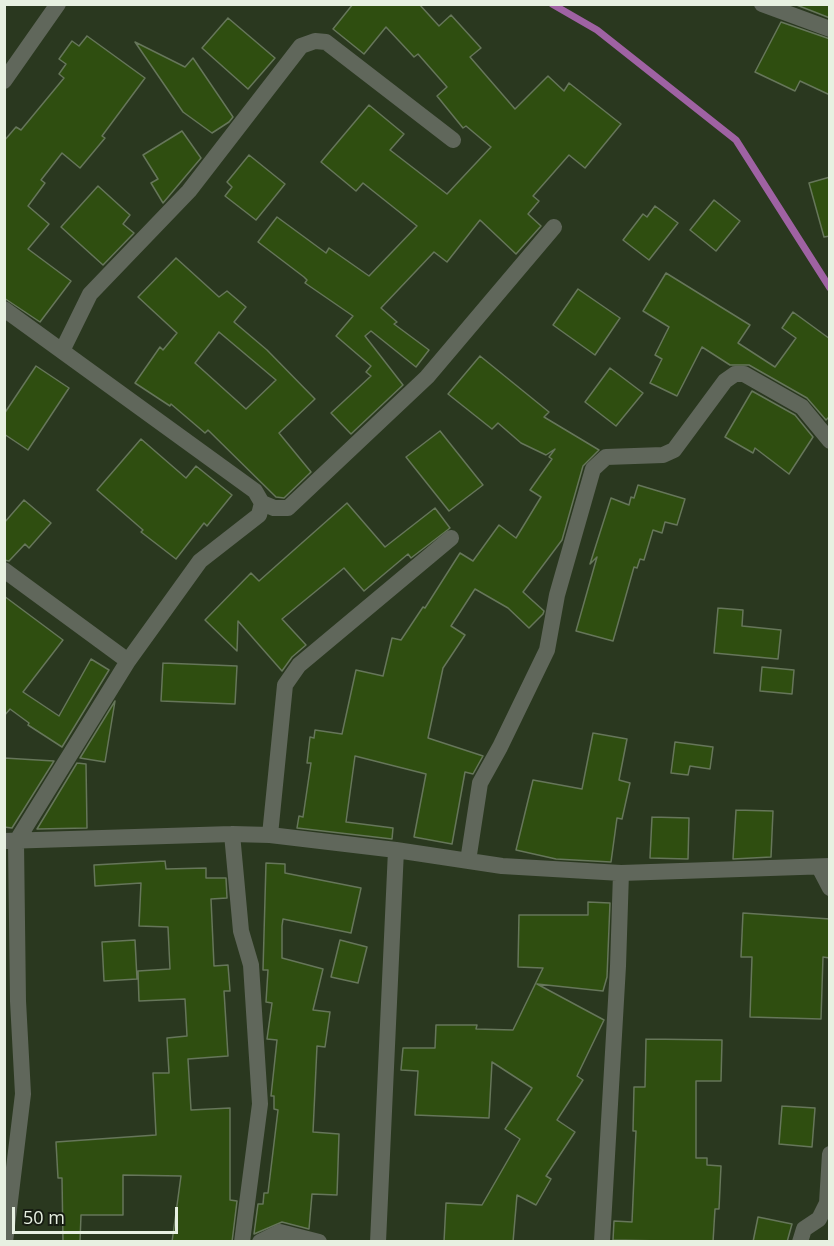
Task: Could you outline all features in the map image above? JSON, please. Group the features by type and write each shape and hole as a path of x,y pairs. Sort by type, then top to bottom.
{"street":[{"path":"4,81 57,4"},
{"path":"762,4 830,29"},
{"path":"62,351 90,294 189,191 301,46 315,41 326,42 453,140"},
{"path":"4,309 255,491 262,503 274,508 288,508 418,385 554,227"},
{"path":"468,861 480,783 547,650 557,596 593,469 606,457 663,455 674,450 725,381 735,374 744,374 802,407 830,441"},
{"path":"5,1242 23,1094 10,842 128,662 200,561 259,515 262,503"},
{"path":"270,835 285,685 299,665 451,538"},
{"path":"4,570 128,662"},
{"path":"10,842 232,834 270,835 396,850 502,866 621,873 824,866 830,888"},
{"path":"232,834 241,931 251,965 260,1104 242,1242"},
{"path":"378,1242 396,850"},
{"path":"602,1242 621,873"},
{"path":"800,1242 804,1229 819,1219 828,1204 830,1154"},
{"path":"260,1242 280,1232 297,1234 319,1242"}],"building":[{"path":"353,4 419,4 439,26 451,15 481,48 470,57 515,109 548,76 564,91 569,83 621,124 585,168 569,155 533,196 539,201 528,214 541,226 516,254 480,220 447,262 434,252 381,308 397,322 394,324 429,350 416,367 371,331 365,336 403,385 351,434 331,413 371,376 366,372 371,366 336,336 353,316 305,283 307,280 304,277 258,242 277,217 326,253 329,248 369,276 417,226 363,183 356,191 321,162 369,105 404,134 390,150 447,194 491,147 466,126 463,128 437,96 447,87 418,54 414,57 386,27 364,54 333,29"},
{"path":"794,4 830,4 830,18"},
{"path":"228,18 275,58 248,89 202,48"},
{"path":"781,22 830,39 830,95 800,81 795,91 755,72"},
{"path":"87,36 145,78 102,136 105,138 80,168 62,153 41,180 45,183 28,206 49,224 28,249 71,281 40,322 4,298 4,141 16,127 21,130 64,78 59,74 66,64 59,59 72,41 79,46"},
{"path":"135,42 185,67 193,58 233,117 229,122 212,133 183,112"},
{"path":"182,131 201,158 163,203 151,183 158,179 143,155"},
{"path":"249,155 285,184 256,220 225,196 232,187 227,182"},
{"path":"830,177 830,236 824,237 809,183"},
{"path":"98,186 130,215 123,224 134,233 103,265 61,227"},
{"path":"714,200 740,221 716,251 690,230"},
{"path":"655,206 678,223 649,260 623,240 643,214 647,217"},
{"path":"176,258 219,297 227,291 246,307 234,322 267,350 315,399 279,433 311,472 284,498 276,497 208,430 205,433 171,404 170,406 135,383 160,347 163,350 177,333 138,297","holes":["219,332 276,380 246,409 195,363"]},
{"path":"666,273 750,325 738,343 775,367 796,338 782,328 793,312 830,339 830,416 826,420 807,398 749,365 730,365 702,347 677,396 650,383 662,359 655,355 669,327 643,311"},
{"path":"578,289 620,318 595,355 553,325"},
{"path":"480,356 549,412 544,417 599,450 583,466 562,540 523,592 544,611 543,614 529,628 508,608 475,589 451,626 465,635 443,668 428,738 483,756 473,774 465,772 452,844 414,837 426,774 355,756 346,822 393,828 392,839 297,828 299,816 303,817 311,763 307,763 310,737 314,738 315,730 342,734 356,670 383,676 392,638 401,640 423,607 425,608 460,553 473,561 499,525 516,538 541,497 530,490 552,459 549,457 555,449 546,455 521,443 498,423 492,429 448,394"},
{"path":"36,366 69,388 28,450 4,434 4,414"},
{"path":"610,368 643,393 616,426 585,402"},
{"path":"752,391 795,415 813,437 789,474 755,448 753,453 725,437"},
{"path":"440,431 483,485 449,511 406,457"},
{"path":"141,439 186,478 196,466 232,495 207,526 204,523 176,559 141,532 143,530 97,490"},
{"path":"638,485 685,499 677,525 665,522 662,533 653,530 644,560 640,559 637,568 634,567 613,641 576,631 597,557 590,564 611,498 629,505"},
{"path":"24,500 51,523 29,548 25,544 9,561 4,560 4,523"},
{"path":"347,503 385,547 435,508 450,528 411,558 408,554 364,591 344,568 282,619 306,645 292,657 282,671 238,621 237,651 205,620 251,573 259,581"},
{"path":"4,596 63,640 23,692 59,716 91,659 109,670 62,747 28,725 29,723 10,709 4,716"},
{"path":"718,608 743,610 742,626 781,630 778,659 714,653"},
{"path":"163,663 237,666 235,704 161,701"},
{"path":"762,667 794,670 792,694 760,691"},
{"path":"115,701 105,762 80,758"},
{"path":"593,733 627,739 619,780 630,783 622,819 617,818 611,862 556,859 516,850 533,780 582,789"},
{"path":"675,742 713,747 710,769 690,766 688,775 671,773"},
{"path":"4,758 54,761 12,828 4,827"},
{"path":"77,763 86,764 87,828 37,829"},
{"path":"736,810 773,811 771,857 733,859"},
{"path":"652,817 689,818 688,859 650,858"},
{"path":"165,861 166,869 206,868 206,878 226,878 227,898 211,899 214,966 228,965 230,991 224,991 228,1056 188,1059 191,1110 230,1108 230,1200 237,1201 232,1242 172,1242 181,1176 123,1175 123,1215 81,1215 80,1242 63,1242 62,1178 58,1178 56,1142 156,1135 153,1073 169,1073 167,1038 187,1036 185,999 139,1001 138,971 170,969 168,927 139,926 141,883 95,886 94,865"},
{"path":"266,863 285,864 285,873 361,888 351,933 283,919 282,926 282,958 323,969 313,1010 330,1012 325,1047 317,1046 313,1132 339,1134 337,1195 312,1194 309,1229 282,1222 254,1234 258,1204 263,1204 264,1193 268,1193 278,1110 274,1109 274,1096 271,1096 277,1040 267,1039 272,1003 266,1002 268,970 263,970"},
{"path":"588,902 610,903 607,977 603,991 537,984 604,1020 577,1076 583,1080 557,1120 575,1132 546,1176 551,1179 536,1205 517,1195 513,1242 444,1242 446,1203 482,1205 520,1139 505,1129 532,1088 492,1062 489,1118 415,1115 418,1071 401,1070 403,1048 435,1048 436,1025 477,1025 476,1029 513,1030 543,968 518,967 519,915 588,915"},
{"path":"743,913 830,919 830,958 823,957 821,1019 750,1017 752,957 741,957"},
{"path":"135,940 137,979 104,981 102,942"},
{"path":"340,940 367,947 358,983 331,977"},
{"path":"646,1039 722,1040 721,1081 696,1081 696,1158 707,1158 707,1165 721,1166 719,1209 715,1209 713,1242 613,1240 614,1221 632,1222 636,1131 633,1131 634,1087 645,1087"},
{"path":"782,1106 815,1108 812,1147 779,1144"},
{"path":"758,1217 792,1224 787,1242 753,1242"}],"waterway":[{"path":"552,4 597,30 736,140 830,288"}]}
